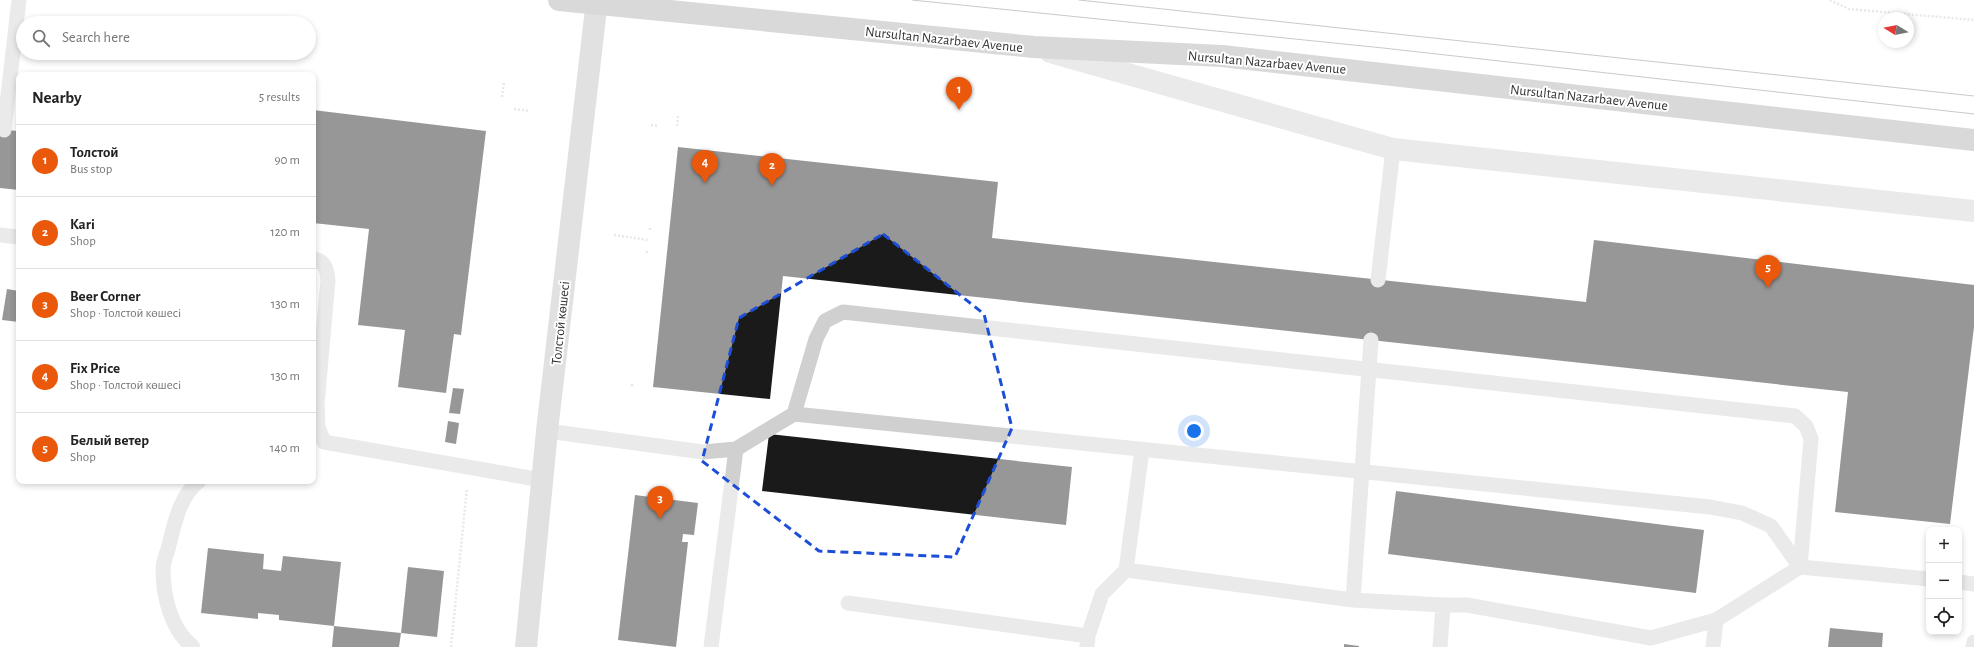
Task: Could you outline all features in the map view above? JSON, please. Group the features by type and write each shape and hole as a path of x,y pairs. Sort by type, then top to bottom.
{"main road":[{"name":"Nursultan Nazarbaev Avenue","path":"559,0 597,2 1034,47 1222,56 1974,140"},
{"name":"Толстой көшесі","path":"526,647 542,480 597,2"}],"street":[{"path":"1034,47 1393,148 1974,211"}],"lane":[{"path":"18,16 20,0"},
{"path":"4,130 16,32"},
{"path":"1378,280 1393,148"},
{"path":"0,235 16,237"},
{"path":"316,259 318,259 326,267 328,280 317,404 318,444 542,480"},
{"path":"794,414 816,338 825,321 842,312 1795,416 1806,426 1811,439 1800,567"},
{"path":"1353,600 1371,340"},
{"path":"548,431 703,452 736,449 794,414 1710,507 1742,513 1771,526 1800,567"},
{"path":"711,647 736,449"},
{"path":"848,603 1087,642 1102,594 1126,570 1142,450"},
{"path":"193,647 185,641 169,612 163,568 177,513 192,486 195,484"},
{"path":"1126,570 1353,600 1467,605 1651,638 1716,620 1800,567 1926,579"},
{"path":"1962,582 1974,584"},
{"path":"1440,647 1443,605"},
{"path":"1713,647 1716,620"},
{"path":"1973,647 1974,642"}],"path":[{"path":"1830,0 1849,9 1974,20"},
{"path":"502,97 504,83"},
{"path":"514,109 529,111"},
{"path":"677,126 678,116"},
{"path":"651,125 659,126"},
{"path":"614,235 648,240"},
{"path":"452,647 469,468"}],"highlighted area":[{"path":"883,234 984,314 1012,428 955,557 819,551 702,461 739,318"}],"building":[{"path":"316,110 486,131 461,335 454,334 446,393 398,387 405,330 358,325 369,229 316,223"},
{"path":"0,129 16,131 16,190 0,188"},
{"path":"678,147 998,182 992,238 1586,302 1594,240 1974,285 1974,327 1950,524 1835,512 1848,392 783,276 770,399 653,387"},
{"path":"7,289 16,290 16,322 2,320"},
{"path":"453,388 464,389 460,414 449,413"},
{"path":"448,421 459,423 456,444 445,442"},
{"path":"769,434 1072,467 1066,525 762,491"},
{"path":"1396,491 1704,530 1696,593 1388,554"},
{"path":"635,495 698,503 694,535 683,534 682,542 688,542 676,647 618,640"},
{"path":"208,548 264,554 263,569 281,571 283,556 341,562 334,626 279,620 279,615 258,613 258,619 201,613"},
{"path":"408,567 444,571 437,637 401,633"},
{"path":"334,626 401,633 399,647 332,647"},
{"path":"1830,628 1883,633 1882,647 1828,647"},
{"path":"1344,644 1359,646 1359,647 1344,647"}],"tram line":[{"path":"912,0 1383,48 1974,114"},
{"path":"1079,0 1974,96"}],"place":[{"name":"Толстой","path":"959,110"},
{"name":"Fix Price","path":"705,183"},
{"name":"Kari","path":"772,186"},
{"name":"Белый ветер","path":"1768,288"},
{"name":"Beer Corner","path":"660,519"}]}
